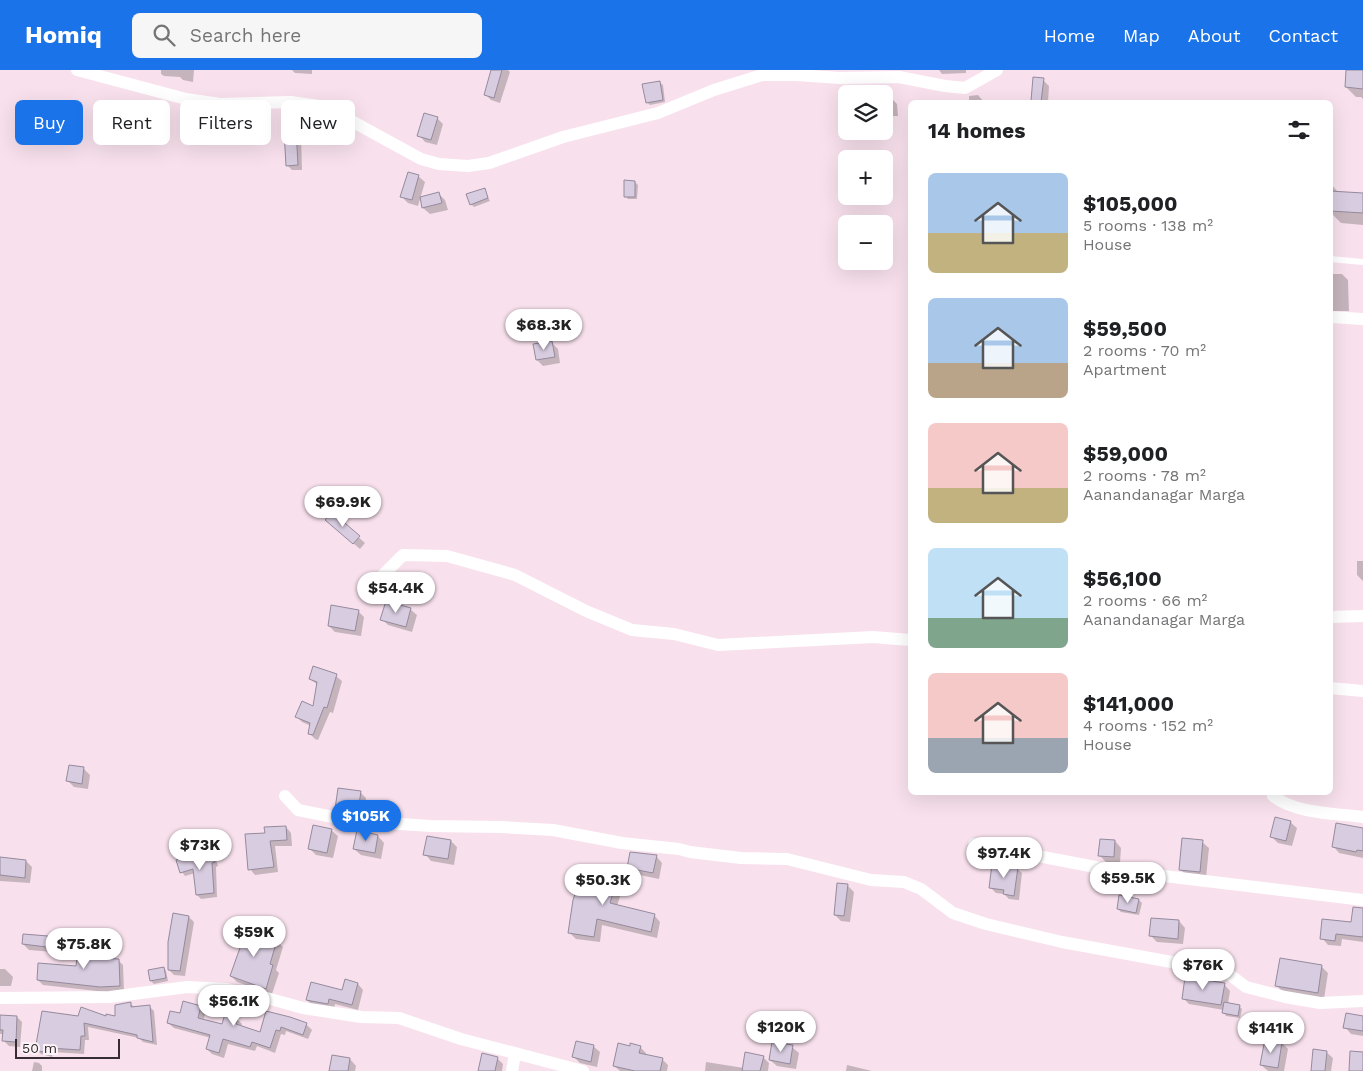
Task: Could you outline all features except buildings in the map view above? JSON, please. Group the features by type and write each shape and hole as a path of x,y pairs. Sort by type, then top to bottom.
{"street":[{"path":"78,70 186,99 220,104 292,102 326,107 421,158 439,164 468,166 489,163 563,137 658,113 714,90 762,75 899,78 965,88 997,70"},
{"path":"1333,318 1363,319"},
{"path":"376,595 383,575 403,555 447,556 515,575 586,611 632,630 674,634 718,645 873,637 908,640"},
{"path":"1333,617 1363,616"},
{"path":"1333,688 1363,691"},
{"path":"1272,795 1278,800 1296,808 1363,817"},
{"path":"284,796 298,810 353,821 553,830 622,844 679,849 741,858 787,859 871,880 904,882 922,889 953,913 986,924 1072,944 1226,972 1246,987 1285,997 1320,1002 1363,1002"},
{"path":"974,844 1106,869 1363,900"},
{"path":"0,998 110,997 187,987 227,989 303,1008 361,1017 399,1018 461,1039 582,1071"},
{"path":"512,1071 515,1054"}],"lane":[{"path":"1333,259 1363,262"}]}
